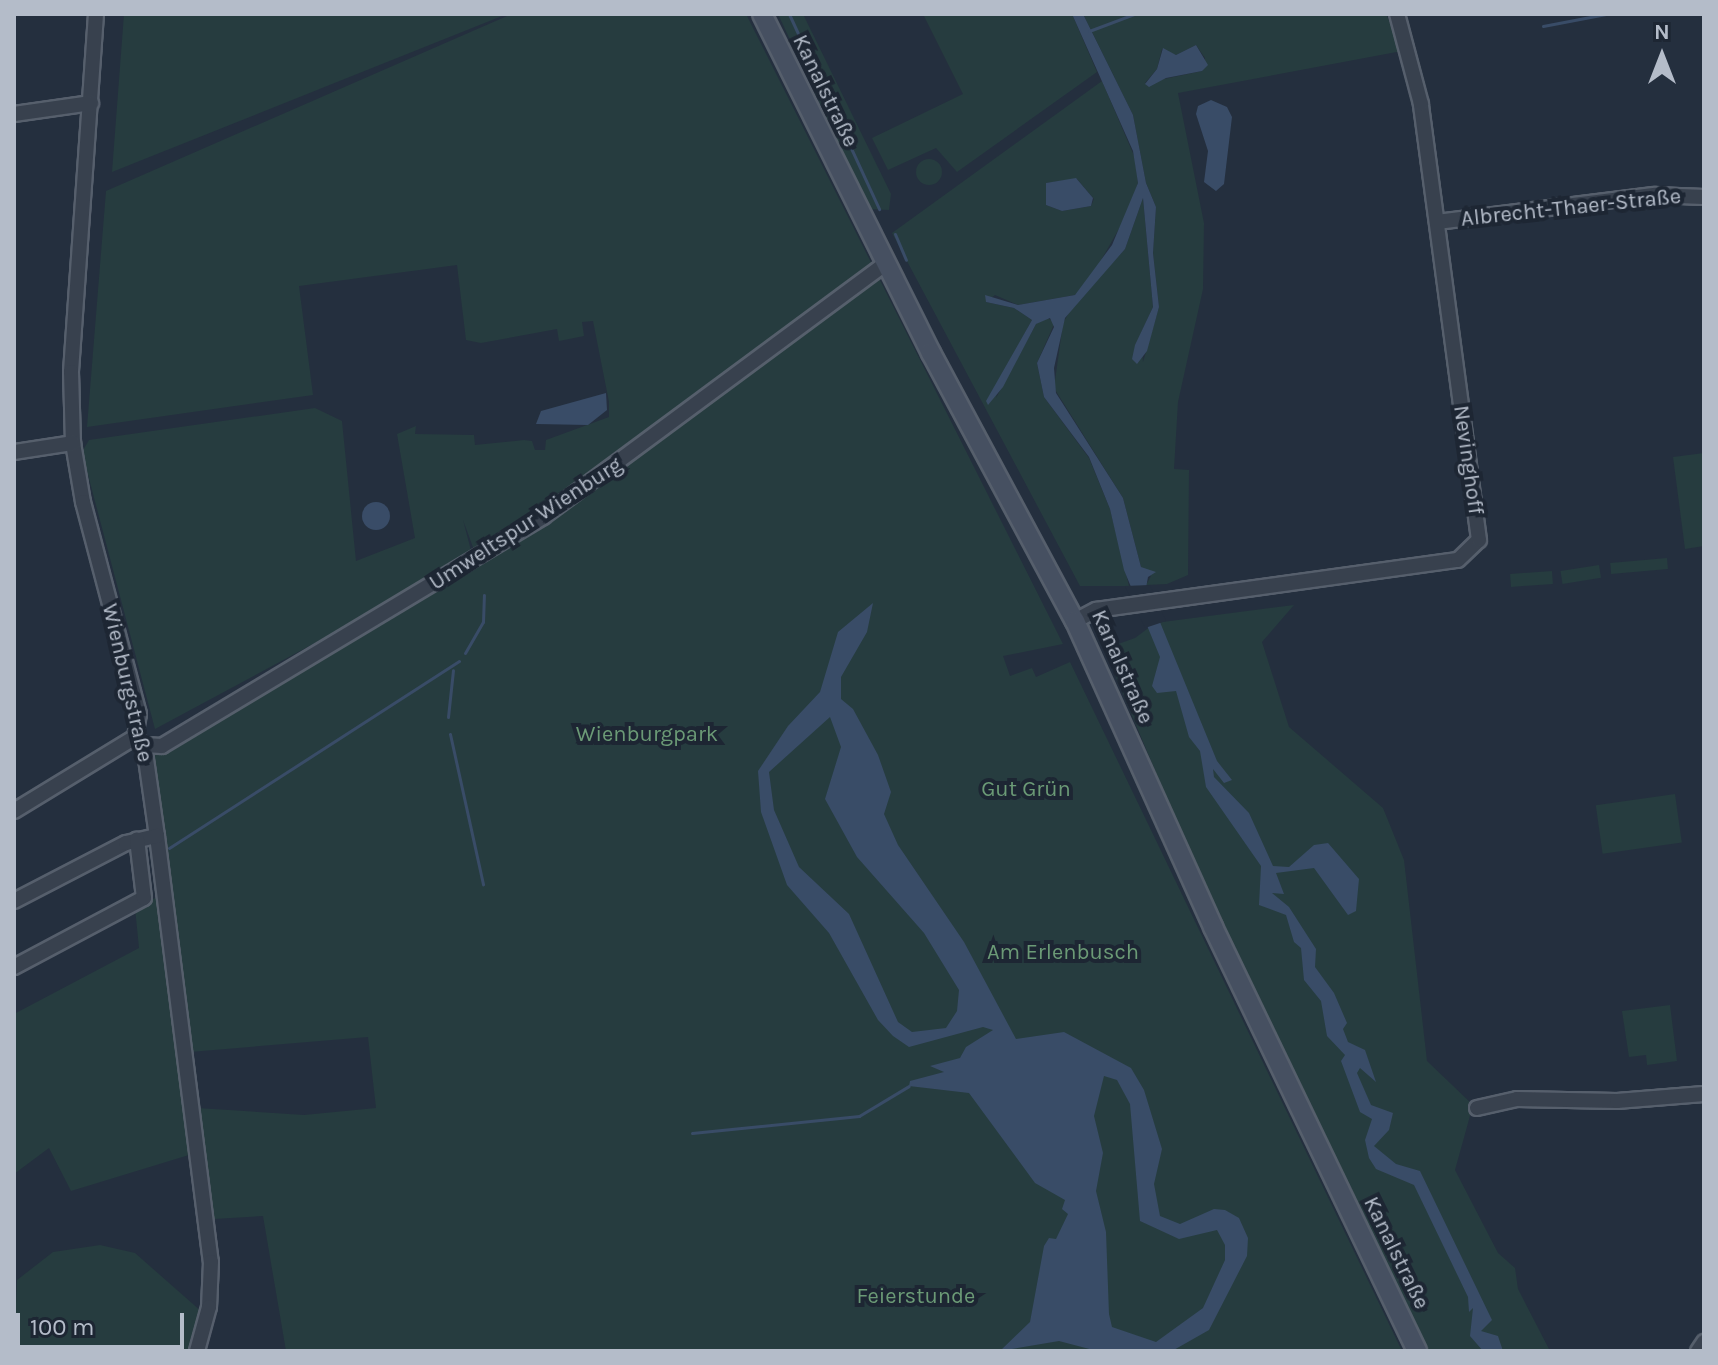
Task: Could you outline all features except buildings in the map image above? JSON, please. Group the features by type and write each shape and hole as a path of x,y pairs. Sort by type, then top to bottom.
{"main road":[{"name":"Kanalstraße","path":"762,14 886,263 1075,621 1213,927 1417,1351"}],"street":[{"name":"Wienburgstraße","path":"96,14 71,372 73,443 81,497 139,714 139,741 157,836 211,1262 209,1307 197,1351"},
{"name":"Nevinghoff","path":"1075,621 1096,610 1175,603 1458,560 1474,548 1478,526 1416,73 1397,14"},
{"path":"14,114 91,103"},
{"name":"Albrecht-Thaer-Straße","path":"1437,222 1655,195 1704,197"},
{"name":"Umweltspur Wienburg","path":"14,811 139,741 162,746 543,517 886,263"},
{"path":"14,452 73,443"},
{"path":"14,901 137,839 157,836"},
{"path":"14,967 144,898 137,839"},
{"path":"1477,1108 1517,1099 1617,1101 1704,1094"},
{"path":"1698,1351 1704,1342"}],"green space":[{"path":"124,14 507,14 112,172"},
{"path":"512,14 746,14 1063,644 1003,656 1010,676 1032,668 1036,677 1070,662 1402,1351 286,1351 263,1216 214,1219 197,1108 304,1115 376,1108 368,1037 190,1052 151,755 478,561 463,520 473,558 155,729 82,452 89,440 315,408 342,421 356,561 415,538 397,434 416,426 415,434 474,435 475,445 524,440 532,441 535,450 545,450 546,440 609,417 609,402 593,321 582,322 584,336 559,341 557,329 481,343 466,340 457,265 299,286 313,395 87,427 106,191"},
{"path":"778,14 803,14 891,194 889,210 869,209"},
{"path":"923,14 1072,14 1097,72 957,172 936,148 888,170 872,138 963,94"},
{"path":"1083,14 1386,14 1402,51 1178,93 1204,223 1203,289 1178,402 1174,469 1189,470 1188,575 1167,584 1146,585 1151,576 1141,567 1123,498 1054,388 1063,323 1074,304 1125,249 1143,198 1153,307 1141,333 1143,362 1159,307 1153,253 1156,207 1146,183 1133,115","holes":["1196,45 1205,58 1202,71 1145,83 1157,69 1162,49 1176,55"]},
{"path":"1102,81 1135,158 1138,183 1128,213 1088,283 1075,295 1018,305 995,295 986,302 1014,308 1032,320 1000,379 996,398 1036,324 1045,317 1055,322 1037,363 1044,397 1089,458 1110,509 1129,586 1080,586 892,233","holes":["1077,179 1094,199 1091,206 1062,211 1046,205 1046,183"]},
{"path":"929,159 938,163 942,172 938,181 929,185 920,181 916,172 920,163"},
{"path":"1704,453 1704,546 1685,549 1673,457"},
{"path":"1667,558 1668,569 1611,574 1610,563"},
{"path":"1599,565 1601,578 1563,584 1560,571"},
{"path":"1552,571 1553,584 1511,587 1510,574"},
{"path":"1294,605 1262,642 1289,727 1383,808 1404,860 1427,1061 1473,1105 1455,1170 1498,1253 1515,1268 1518,1289 1550,1351 1425,1351 1234,958 1104,649 1135,638 1155,623"},
{"path":"1675,794 1682,843 1603,854 1596,805"},
{"path":"157,897 189,1155 71,1191 49,1148 14,1174 14,1014 139,948 135,908"},
{"path":"1670,1005 1677,1061 1647,1065 1646,1055 1629,1057 1622,1011"},
{"path":"100,1245 135,1253 202,1312 191,1351 14,1351 17,1280 53,1252"}],"water":[{"path":"1072,14 1083,14 1133,115 1146,183 1156,207 1153,253 1159,307 1147,351 1137,364 1132,359 1135,345 1153,307 1143,198 1125,249 1065,318 1054,368 1056,393 1123,498 1141,567 1156,572 1148,577 1146,588 1217,761 1232,780 1224,783 1213,769 1214,777 1249,813 1273,866 1289,867 1314,845 1328,843 1359,879 1356,911 1348,915 1314,868 1276,873 1284,894 1272,893 1289,907 1316,949 1315,967 1334,993 1347,1023 1343,1029 1348,1042 1365,1050 1376,1082 1360,1068 1357,1073 1371,1105 1393,1113 1389,1130 1374,1146 1396,1164 1420,1171 1492,1320 1481,1331 1498,1336 1503,1351 1483,1351 1470,1336 1473,1308 1469,1312 1468,1297 1414,1185 1376,1169 1369,1158 1365,1140 1372,1119 1360,1112 1341,1061 1345,1055 1327,1036 1321,1001 1304,980 1301,948 1294,942 1286,915 1259,905 1261,866 1206,787 1200,751 1189,737 1176,691 1157,693 1152,686 1160,657 1124,570 1110,509 1089,457 1044,397 1037,363 1054,327 1050,318 1036,324 1003,387 988,405 986,401 1032,320 1014,308 986,302 985,295 1018,305 1075,295 1112,245 1138,183 1133,151"},
{"path":"1196,45 1208,65 1202,71 1166,78 1149,87 1145,84 1157,69 1163,48 1176,55"},
{"path":"1211,100 1227,107 1232,117 1224,184 1216,191 1204,182 1208,151 1196,114 1198,106"},
{"path":"1076,178 1093,198 1091,206 1062,211 1046,205 1046,183"},
{"path":"606,393 607,410 588,425 536,424 541,411"},
{"path":"376,502 386,506 390,516 386,526 376,530 366,526 362,516 366,506"},
{"path":"873,603 867,632 841,677 841,699 853,709 878,755 891,792 884,814 898,845 964,942 1016,1039 1064,1032 1131,1068 1144,1090 1162,1149 1154,1184 1160,1216 1180,1224 1214,1209 1225,1210 1239,1218 1248,1238 1247,1256 1209,1330 1172,1351 1097,1351 1059,1341 1000,1351 1030,1322 1044,1246 1049,1238 1056,1239 1068,1214 1062,1209 1065,1200 1035,1183 969,1093 909,1086 910,1081 944,1072 930,1066 960,1058 966,1047 993,1030 983,1027 909,1047 893,1036 878,1020 829,933 787,885 761,812 758,771 788,726 820,692 838,632","holes":["830,717 841,747 825,799 857,857 924,933 959,990 957,1011 946,1028 912,1032 898,1022 849,914 799,867 774,810 769,772","1104,1076 1117,1080 1130,1104 1140,1221 1179,1239 1217,1230 1225,1245 1225,1260 1203,1308 1156,1342 1112,1327 1109,1314 1106,1232 1096,1191 1103,1153 1094,1116"]}],"pier":[{"path":"1150,585 1166,621 1145,628 1125,586"}],"waterway":[{"path":"789,14 879,209"},
{"path":"1089,31 1134,14"},
{"path":"1543,26 1606,14"},
{"path":"895,234 906,260"},
{"path":"465,653 483,622 484,595"},
{"path":"169,848 459,661"},
{"path":"448,717 453,670"},
{"path":"450,734 483,884"},
{"path":"692,1133 859,1116 909,1086"}],"park label":[{"name":"Wienburgpark","path":"647,735"},
{"name":"Gut Grün","path":"1026,790"},
{"name":"Am Erlenbusch","path":"1063,953"},
{"name":"Feierstunde","path":"916,1297"}]}
